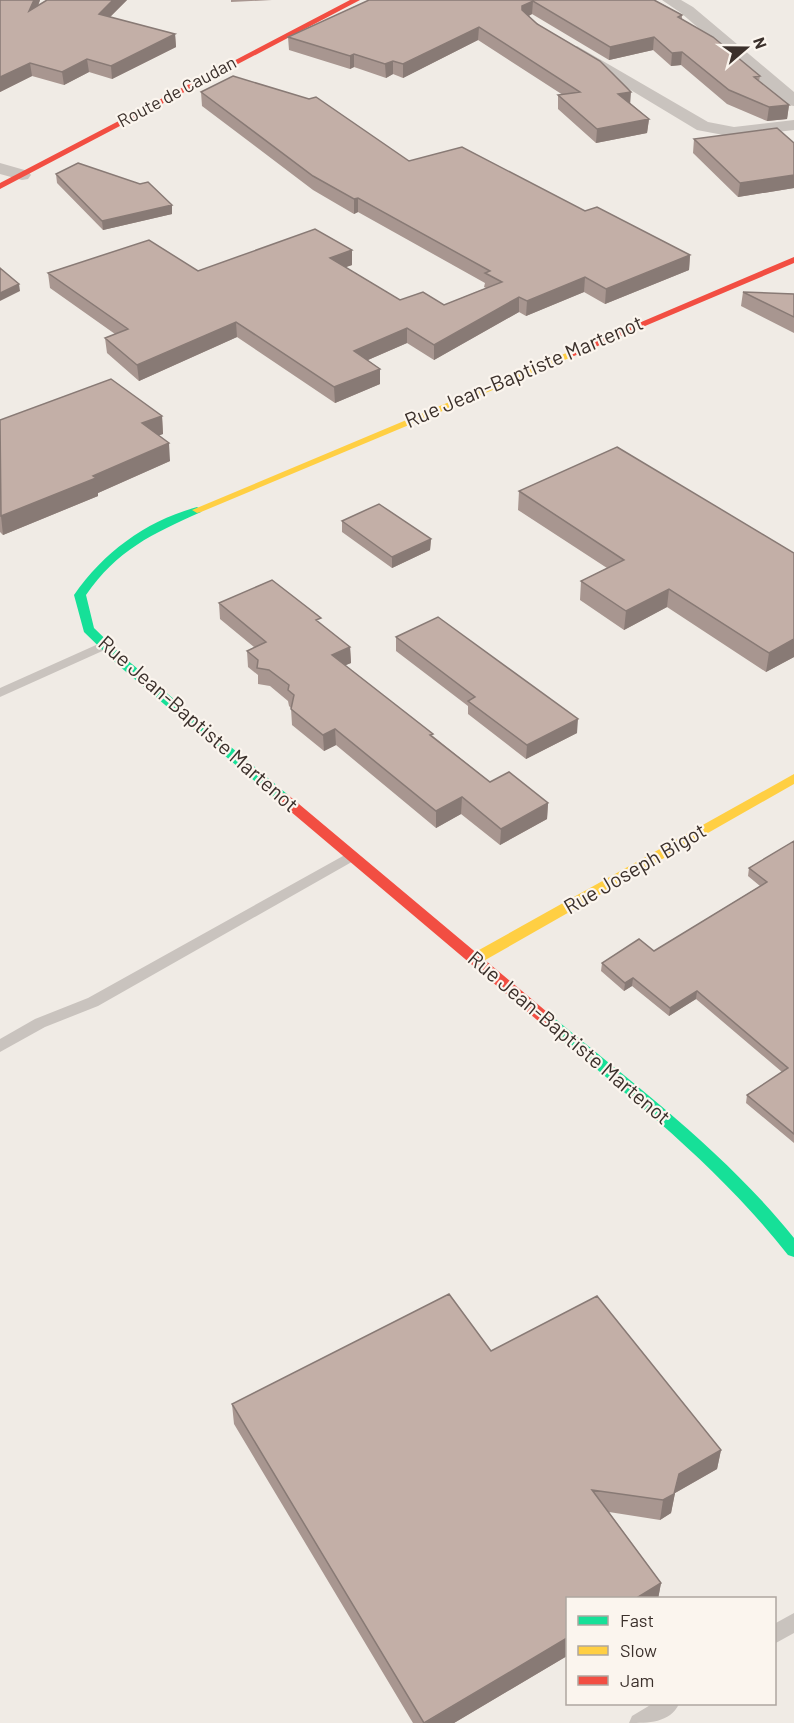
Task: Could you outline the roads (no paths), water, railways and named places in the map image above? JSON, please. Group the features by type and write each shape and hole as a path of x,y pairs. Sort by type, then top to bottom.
{"street":[{"name":"Route de Caudan","path":"0,186 323,15 356,0"},
{"path":"670,0 687,10 794,101"},
{"path":"564,43 703,126 734,132 794,125"},
{"path":"0,168 22,175"},
{"name":"Rue Jean-Baptiste Martenot","path":"794,261 429,412 120,545 96,568 80,595 88,629 122,662 725,1170 775,1224 794,1250"},
{"name":"Rue Joseph Bigot","path":"475,959 794,778"}],"lane":[{"path":"0,693 105,645"},
{"path":"0,1046 40,1023 93,1002 352,856"},
{"path":"776,1634 794,1622"},
{"path":"639,1723 667,1705"}]}
